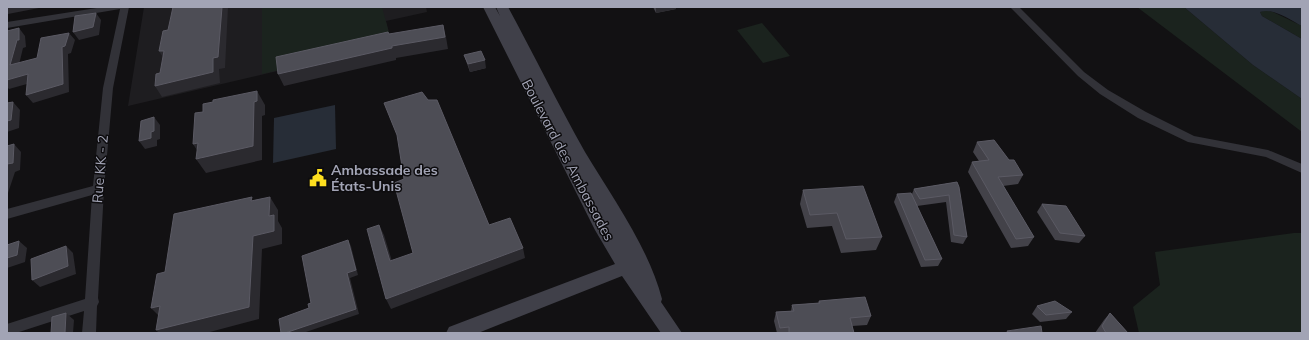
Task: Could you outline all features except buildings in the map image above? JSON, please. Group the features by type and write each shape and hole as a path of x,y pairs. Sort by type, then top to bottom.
{"main road":[{"name":"Boulevard des Ambassades","path":"489,7 604,230 626,267 672,333"},
{"name":"Boulevard des Ambassades","path":"502,7 560,121 640,261 649,283 655,308"},
{"path":"456,333 626,267"}],"street":[{"path":"7,25 119,7"},
{"name":"Rue KK - 2","path":"90,333 93,302 98,189 108,88 126,7"},
{"path":"1014,7 1081,74 1104,92 1142,115 1192,139 1268,154 1302,169"},
{"path":"7,214 98,189"},
{"path":"7,330 93,302"}],"shaded area":[{"path":"144,7 426,7 427,12 386,21 392,44 128,106"},
{"path":"262,7 382,7 392,44 262,74"},
{"path":"1137,7 1184,7 1253,65 1302,99 1302,132"},
{"path":"1184,7 1302,7 1302,26 1270,11 1260,12 1262,16 1302,39 1302,99 1253,65"},
{"path":"1265,10 1273,12 1302,26 1302,39 1262,16 1260,12"},
{"path":"762,23 790,56 763,63 737,30"},
{"path":"335,105 336,149 273,163 274,118"},
{"path":"1302,233 1302,333 1139,333 1133,307 1160,285 1155,252"}],"place":[{"name":"Ambassade des États-Unis","path":"318,178"}]}
